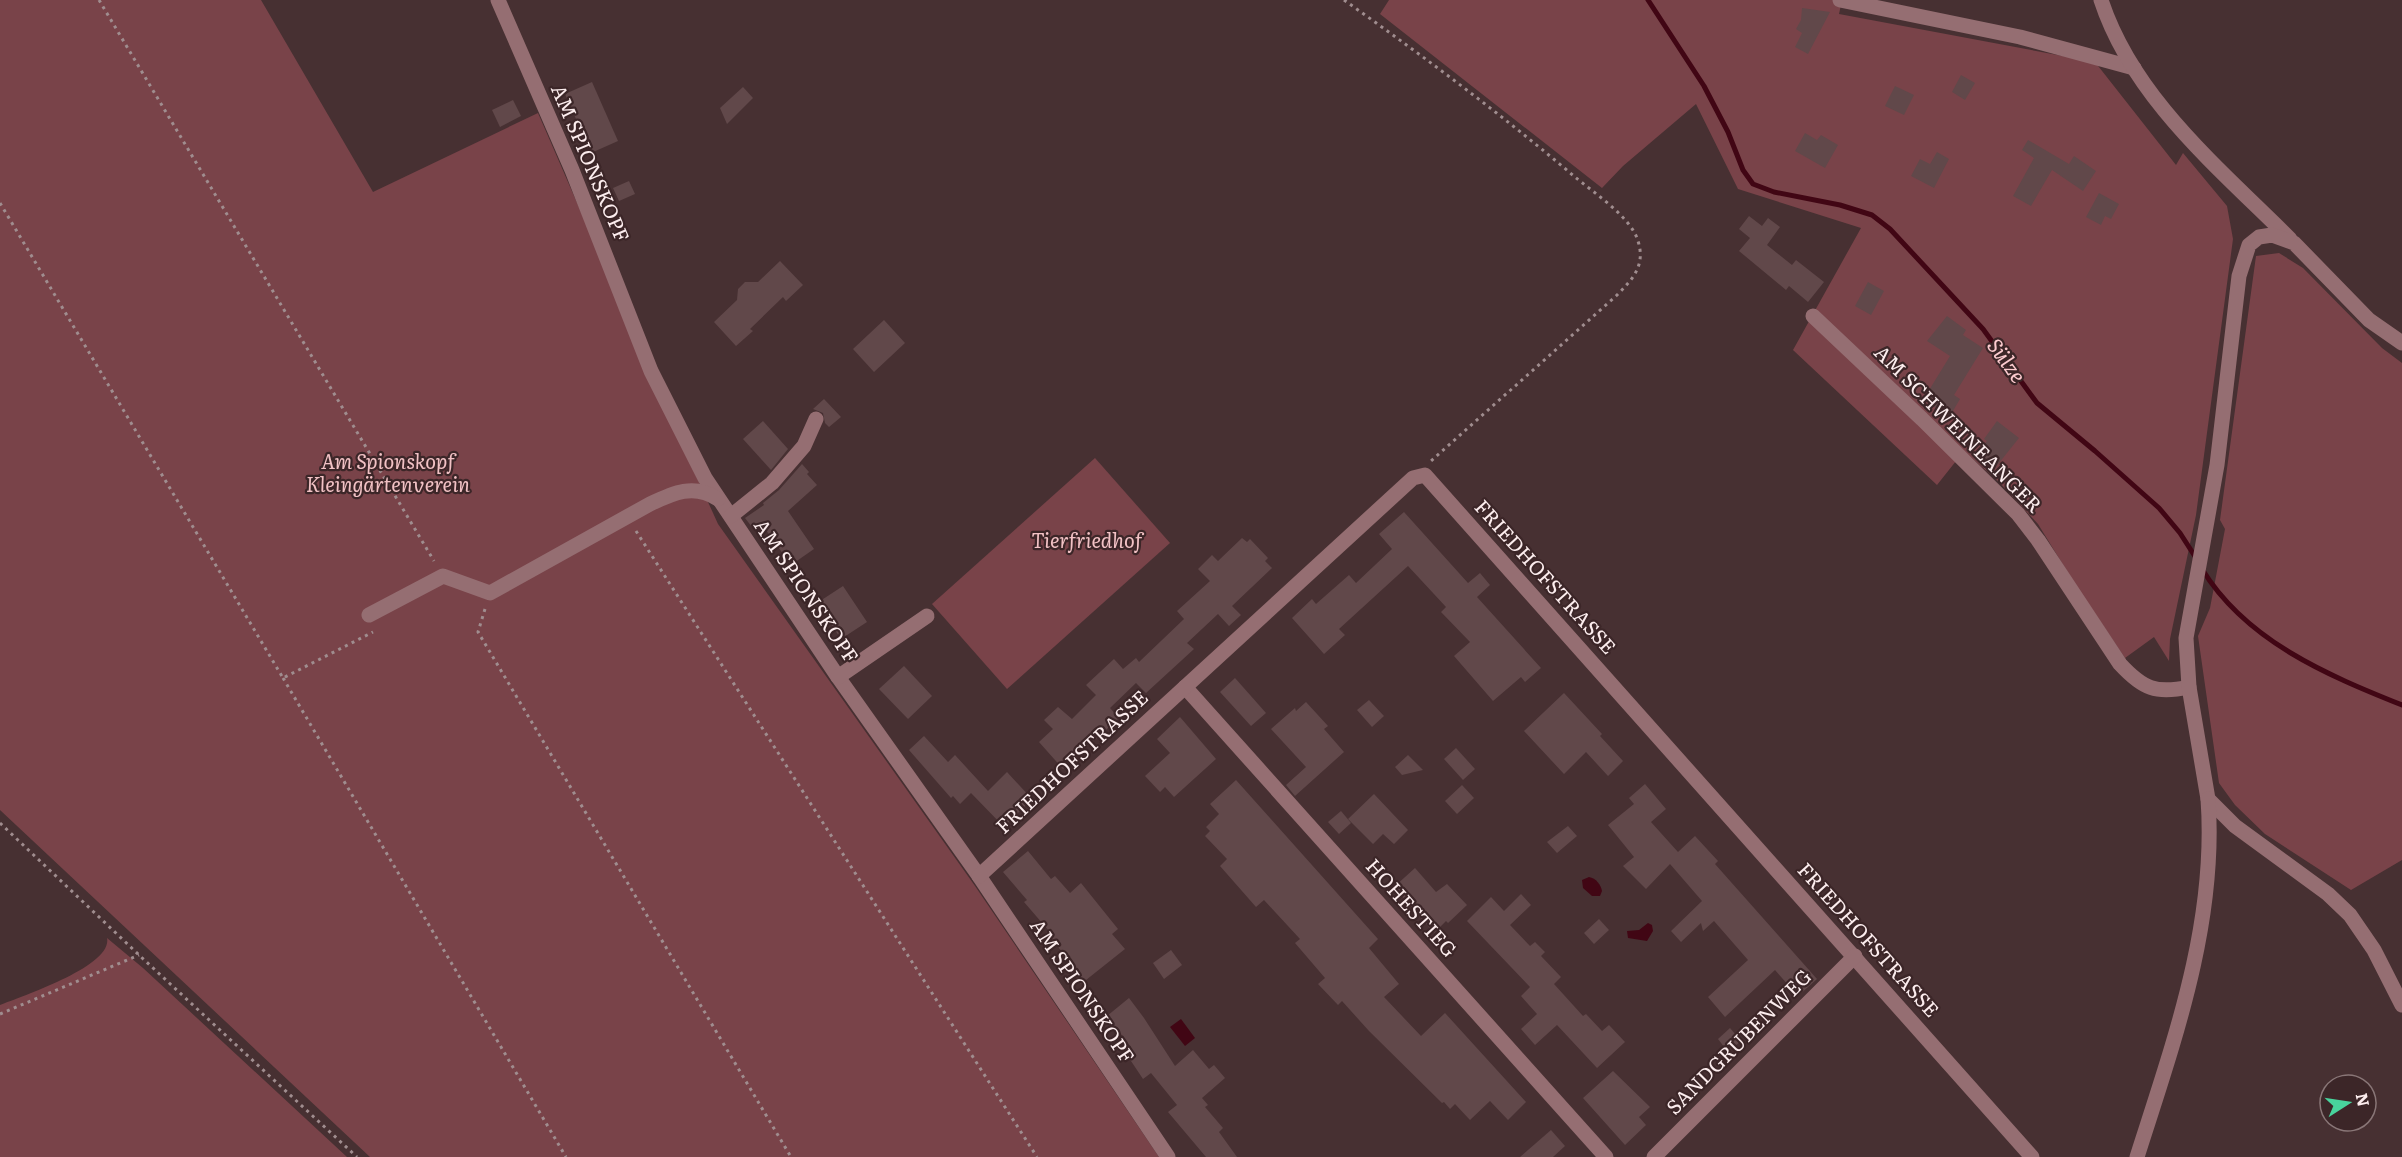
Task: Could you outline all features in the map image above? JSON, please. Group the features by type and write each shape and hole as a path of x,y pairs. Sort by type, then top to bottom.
{"street":[{"name":"AM SPIONSKOPF","path":"498,0 572,170 651,371 698,465 838,677 980,876 1168,1157"},
{"path":"1840,0 2020,37 2134,68"},
{"path":"2101,0 2117,38 2134,68 2180,129 2369,320 2402,343"},
{"path":"2137,1157 2181,1015 2195,957 2209,873 2208,799 2189,687 2186,638 2208,525 2239,276 2249,245 2259,237 2272,235 2294,243"},
{"name":"AM SCHWEINEANGER","path":"1813,316 2018,513 2125,670 2142,684 2154,689 2164,691 2189,687"},
{"path":"731,516 771,483 791,461 804,446 816,419"},
{"name":"FRIEDHOFSTRASSE","path":"980,876 1413,478 1421,475 1428,477 2032,1157"},
{"path":"369,615 443,576 490,593 671,494 686,490 704,492 722,503"},
{"path":"838,677 927,616"},
{"name":"HOHESTIEG","path":"1185,687 1606,1157"},
{"path":"2208,799 2235,826 2328,894 2350,915 2374,950 2402,1005"},
{"name":"SANDGRUBENWEG","path":"1654,1157 1855,956"}],"path":[{"path":"99,0 443,576"},
{"path":"1344,0 1432,63 1578,179 1617,212 1632,229 1640,250 1638,271 1629,283 1435,456 1421,475"},
{"path":"0,203 566,1157"},
{"path":"627,517 1037,1157"},
{"path":"490,593 478,632 790,1157"},
{"path":"283,678 375,631"},
{"path":"0,823 357,1157"},
{"path":"0,1014 139,955"}],"green space":[{"name":"Am Spionskopf Kleingärtenverein","path":"0,0 261,0 373,192 538,113 718,524 975,886 1159,1157 370,1157 0,810"},
{"path":"1389,0 1842,0 1839,14 2095,62 2176,165 2183,153 2227,206 2233,239 2196,515 2170,639 2169,661 2154,637 2125,658 2038,524 2000,483 1964,451 1937,485 1793,350 1861,228 1738,189 1696,104 1623,166 1602,188 1380,14"},
{"path":"2279,253 2303,268 2382,348 2402,363 2402,860 2351,890 2265,834 2235,805 2219,783 2198,636 2210,608 2225,529 2220,520 2256,256"},
{"name":"Tierfriedhof","path":"1095,458 1170,543 1007,689 932,604"},
{"path":"107,938 143,968 347,1157 0,1157 0,1005 64,979 82,969 105,949"}],"shaded area":[{"path":"1589,877 1599,884 1602,891 1600,896 1592,896 1583,888 1582,880"},
{"path":"1648,923 1652,925 1653,931 1647,941 1628,938 1627,931 1639,930"},
{"path":"1181,1019 1195,1038 1185,1046 1170,1027"}],"building":[{"path":"1802,8 1830,12 1808,54 1795,47 1802,33 1796,29 1801,20"},
{"path":"1961,75 1975,83 1965,100 1952,92"},
{"path":"592,82 618,141 591,153 565,94"},
{"path":"1895,86 1914,95 1904,115 1885,106"},
{"path":"743,87 753,98 727,124 720,108"},
{"path":"513,100 521,116 500,127 492,110"},
{"path":"1805,133 1817,140 1821,135 1838,145 1825,168 1795,151"},
{"path":"2028,140 2069,164 2074,156 2096,171 2083,191 2052,170 2031,206 2013,196 2034,158 2022,150"},
{"path":"1937,152 1949,159 1934,188 1911,176 1920,159 1930,164"},
{"path":"629,181 635,194 619,201 613,188"},
{"path":"2099,193 2119,204 2111,219 2105,216 2101,225 2086,217"},
{"path":"1749,216 1762,226 1768,218 1780,227 1767,245 1792,265 1796,260 1824,282 1808,302 1789,286 1786,290 1739,251 1750,238 1739,229"},
{"path":"780,261 803,285 786,301 783,297 750,329 753,331 736,346 714,322 737,300 738,289 745,282 758,282"},
{"path":"1868,282 1884,291 1871,315 1855,306"},
{"path":"1947,316 1966,330 1963,335 1983,348 1954,395 1960,399 1950,416 1923,400 1950,356 1927,341"},
{"path":"884,320 905,343 874,372 853,349"},
{"path":"824,399 841,417 829,427 825,423 823,413 813,409"},
{"path":"763,421 788,449 771,470 743,439"},
{"path":"1997,421 2019,438 1995,468 1977,454 1987,441 1984,439"},
{"path":"802,464 817,485 788,511 814,549 791,565 763,526 755,531 745,518 764,505 763,503 779,490"},
{"path":"1404,512 1468,583 1480,573 1490,585 1477,597 1541,668 1525,682 1521,677 1493,701 1454,656 1470,642 1441,612 1446,607 1408,566 1339,629 1345,635 1324,654 1292,618 1312,599 1316,604 1349,575 1356,583 1392,549 1379,534"},
{"path":"1242,538 1247,542 1250,539 1268,558 1265,561 1272,568 1232,606 1241,615 1229,626 1218,614 1187,643 1194,649 1146,693 1136,683 1110,708 1119,718 1063,769 1039,742 1053,729 1044,720 1058,707 1072,719 1096,695 1086,685 1114,659 1123,669 1136,658 1139,662 1184,619 1177,611 1210,581 1198,569 1212,555 1218,561"},
{"path":"843,586 867,622 841,639 817,603"},
{"path":"904,666 932,696 908,719 879,689"},
{"path":"1235,678 1266,713 1251,726 1220,692"},
{"path":"1564,693 1602,734 1600,736 1623,761 1608,776 1586,752 1564,774 1524,731"},
{"path":"1369,700 1384,716 1372,727 1357,710"},
{"path":"1306,702 1328,726 1324,729 1344,752 1295,796 1286,785 1306,767 1271,729 1295,708 1296,711"},
{"path":"1180,717 1216,759 1174,797 1165,787 1160,792 1145,776 1170,753 1157,739"},
{"path":"924,736 948,762 955,755 988,791 1007,772 1032,799 1004,827 971,793 960,804 953,796 951,798 909,750"},
{"path":"1456,748 1475,769 1463,780 1444,759"},
{"path":"1408,755 1423,770 1402,775 1395,767"},
{"path":"1236,780 1378,939 1369,948 1399,984 1384,997 1421,1036 1445,1013 1526,1102 1508,1120 1490,1101 1470,1120 1455,1104 1450,1109 1444,1102 1442,1103 1342,1001 1338,1005 1318,984 1325,978 1295,943 1300,939 1264,900 1256,907 1220,866 1227,859 1205,836 1210,831 1206,827 1219,814 1210,804"},
{"path":"1645,784 1666,809 1651,822 1678,852 1695,836 1718,861 1715,864 1817,979 1798,996 1775,970 1725,1017 1708,997 1748,960 1714,921 1703,931 1701,923 1681,942 1671,931 1702,901 1670,864 1646,889 1623,866 1634,857 1608,825 1634,804 1629,798"},
{"path":"1462,785 1474,798 1457,814 1445,801"},
{"path":"1374,794 1408,830 1394,844 1383,834 1373,844 1348,819"},
{"path":"1341,811 1351,823 1339,834 1328,822"},
{"path":"1568,826 1577,836 1557,853 1547,842"},
{"path":"1028,851 1051,879 1055,876 1070,893 1081,883 1118,929 1112,934 1125,949 1081,984 1065,965 1070,961 1046,933 1049,931 1024,902 1027,900 1003,872"},
{"path":"1415,868 1436,892 1447,884 1467,905 1434,933 1394,887"},
{"path":"1521,894 1531,905 1510,925 1530,946 1535,942 1545,952 1541,956 1561,977 1554,984 1583,1016 1586,1014 1602,1031 1609,1025 1625,1042 1597,1068 1557,1025 1535,1045 1521,1029 1537,1014 1521,996 1530,987 1467,921 1491,897 1504,911"},
{"path":"1599,919 1609,930 1594,944 1584,933"},
{"path":"1171,950 1182,965 1164,979 1153,963"},
{"path":"1129,998 1175,1066 1193,1050 1209,1069 1214,1065 1225,1078 1202,1098 1208,1105 1205,1107 1223,1128 1219,1132 1237,1157 1206,1157 1168,1112 1177,1105 1151,1073 1143,1079 1125,1052 1131,1047 1107,1016"},
{"path":"1730,1028 1741,1041 1728,1052 1718,1039"},
{"path":"1613,1071 1650,1107 1639,1117 1646,1125 1625,1145 1583,1098"},
{"path":"1551,1130 1565,1146 1553,1157 1520,1157"}],"waterway":[{"name":"Sülze","path":"1648,0 1704,86 1728,132 1743,170 1753,184 1774,192 1840,205 1872,215 1890,229 1983,329 2037,403 2159,508 2180,533 2196,558"},
{"name":"Sülze","path":"2202,569 2220,594 2265,636 2317,668 2402,705"}]}
